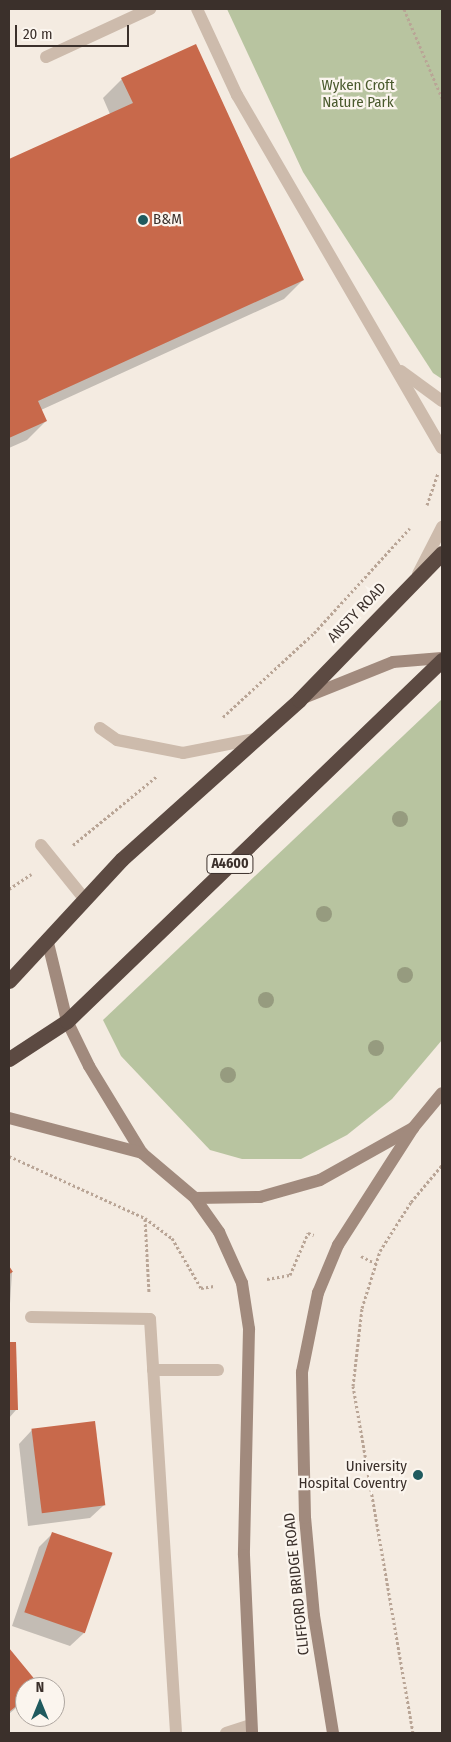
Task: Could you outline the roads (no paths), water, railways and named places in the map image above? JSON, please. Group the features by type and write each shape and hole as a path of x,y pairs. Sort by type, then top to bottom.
{"highway":[{"name":"ANSTY ROAD","path":"47,939 83,897 254,739 299,700 416,577 442,553"},
{"name":"A4600","path":"9,1059 67,1021 442,659"},
{"path":"9,981 47,939"}],"main road":[{"path":"299,700 393,662 442,659"},
{"path":"47,939 67,1021 142,1153 195,1198 219,1232 242,1283 249,1328 244,1555 251,1729"},
{"path":"195,1198 260,1197 320,1180 412,1128 442,1093"},
{"path":"9,1118 142,1153"},
{"name":"CLIFFORD BRIDGE ROAD","path":"333,1733 314,1616 305,1518 302,1372 318,1293 338,1245 412,1128"}],"street":[{"path":"46,57 150,9"},
{"path":"197,9 237,95 442,448"},
{"path":"397,368 442,400"},
{"path":"416,577 442,527"},
{"path":"100,728 117,740 184,753 254,739"},
{"path":"41,845 83,897"},
{"path":"31,1317 150,1319 176,1733"},
{"path":"153,1370 218,1370"},
{"path":"226,1733 251,1729"}],"place":[{"name":"B&M","path":"143,220"},
{"name":"University Hospital Coventry","path":"418,1475"}],"park label":[{"name":"Wyken Croft Nature Park","path":"358,94"}]}
